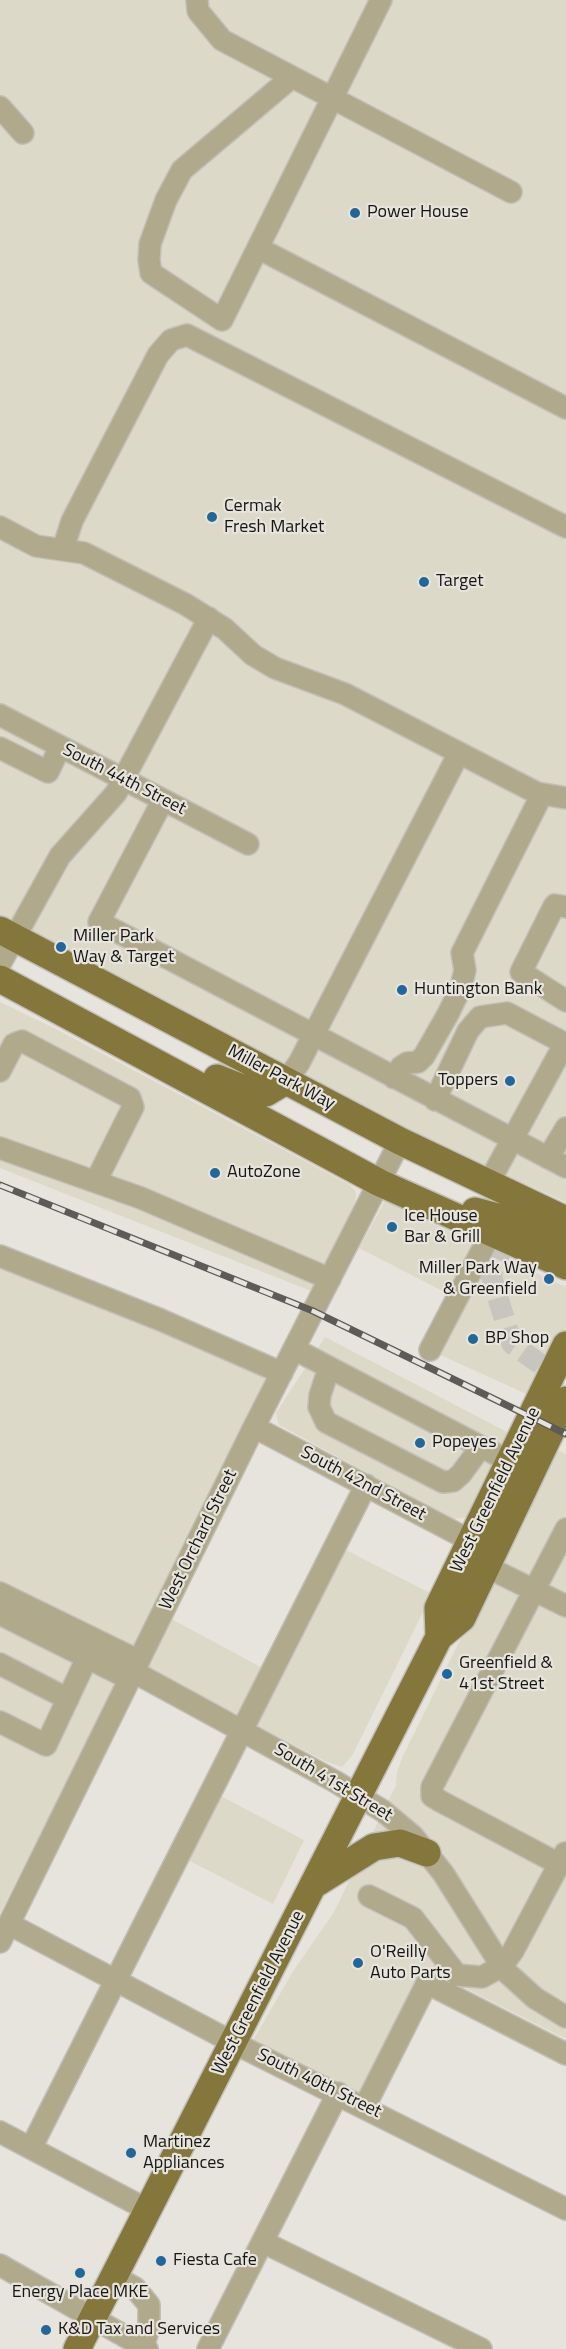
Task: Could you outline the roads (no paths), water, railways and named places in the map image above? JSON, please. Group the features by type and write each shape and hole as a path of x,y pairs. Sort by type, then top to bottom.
{"main road":[{"name":"Miller Park Way","path":"7,933 400,1141 566,1220"},
{"path":"0,979 380,1183 566,1266"},
{"path":"117,1042 177,1060 255,1093 266,1093 286,1081"},
{"path":"426,1203 487,1213 566,1244"},
{"name":"West Greenfield Avenue","path":"77,2349 439,1637 462,1618 488,1567 566,1345"},
{"name":"West Greenfield Avenue","path":"439,1637 438,1608 471,1542 566,1400"},
{"path":"314,1885 381,1845 400,1843 427,1852"}],"street":[{"path":"197,0 198,11 222,40 511,192"},
{"path":"292,77 182,170 166,200 150,244 148,260 152,273 222,320 381,0"},
{"path":"0,107 22,133"},
{"path":"258,248 566,408"},
{"path":"63,549 72,521 158,355 171,340 188,335 566,526"},
{"path":"0,527 36,546 84,553 209,618 253,655 275,668 345,694 542,794 566,798"},
{"path":"0,964 7,933 60,856 107,806 124,780 209,618"},
{"name":"South 44th Street","path":"0,715 248,844"},
{"path":"0,748 48,772 60,747"},
{"path":"286,1081 299,1063 459,753"},
{"path":"394,1078 401,1067 407,1063 418,1062 424,1056 448,1014 461,987 465,970 462,953 542,794"},
{"path":"163,800 99,922 557,1162 566,1128"},
{"path":"564,1000 521,972 555,905 566,907"},
{"path":"435,1100 468,1031 480,1017 507,1013 565,1044 488,1184"},
{"path":"0,1071 14,1044 22,1041 130,1098 133,1107 96,1181"},
{"name":"West Orchard Street","path":"5,1933 254,1427 400,1141"},
{"path":"0,1148 96,1181 271,1252 330,1279"},
{"path":"430,1350 491,1233"},
{"path":"0,1256 161,1320 282,1373"},
{"path":"294,1349 521,1468"},
{"path":"329,1368 320,1395 319,1407 326,1422 443,1482 453,1481 461,1474 480,1448"},
{"name":"South 42nd Street","path":"254,1427 471,1542"},
{"path":"31,2148 366,1485"},
{"path":"369,1896 413,1918 457,1976 482,1977 502,1966 517,1944 563,1858 432,1796 432,1787 566,1529"},
{"path":"488,1567 566,1606"},
{"path":"0,1593 134,1671"},
{"path":"0,1614 87,1658 134,1671"},
{"path":"0,1722 46,1745 87,1658"},
{"path":"0,1664 68,1698"},
{"name":"South 41st Street","path":"134,1671 360,1796 401,1826 427,1852 443,1873 502,1966 522,1988 566,2017"},
{"name":"South 40th Street","path":"5,1933 117,1981 234,2043 365,2106 566,2209"},
{"path":"365,2106 427,1983 566,2054"},
{"path":"208,2349 338,2093"},
{"path":"0,2132 148,2210"},
{"path":"263,2242 481,2349"},
{"path":"0,2265 145,2348 149,2328 149,2306 135,2288 114,2276"}],"tunnel":[{"path":"506,1240 491,1275 512,1344 553,1373"}],"railway":[{"path":"0,1185 313,1311 566,1434"}],"place":[{"name":"Power House","path":"355,213"},
{"name":"Cermak Fresh Market","path":"212,517"},
{"name":"Target","path":"424,582"},
{"name":"Miller Park Way & Target","path":"61,947"},
{"name":"Huntington Bank","path":"402,990"},
{"name":"Toppers","path":"510,1081"},
{"name":"AutoZone","path":"215,1173"},
{"name":"Ice House Bar & Grill","path":"392,1227"},
{"name":"Miller Park Way & Greenfield","path":"549,1279"},
{"name":"BP Shop","path":"473,1339"},
{"name":"Popeyes","path":"420,1443"},
{"name":"Greenfield & 41st Street","path":"447,1674"},
{"name":"O'Reilly Auto Parts","path":"358,1963"},
{"name":"Martinez Appliances","path":"131,2153"},
{"name":"Fiesta Cafe","path":"161,2261"},
{"name":"Energy Place MKE","path":"80,2273"},
{"name":"K&D Tax and Services","path":"46,2330"}]}
